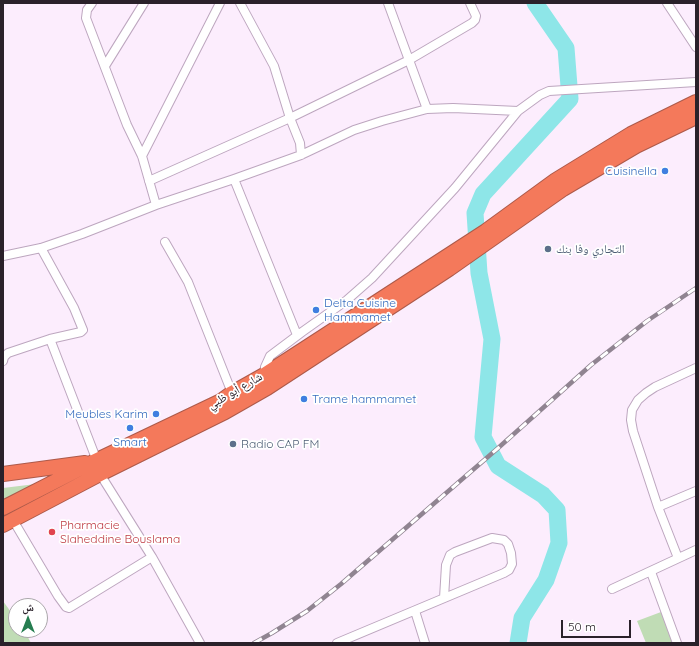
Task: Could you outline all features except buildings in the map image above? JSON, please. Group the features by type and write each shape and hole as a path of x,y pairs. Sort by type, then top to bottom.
{"highway":[{"name":"شارع أبو ظبي","path":"8,522 97,466 221,400 264,375 486,231 556,180 631,134 696,102"},
{"name":"شارع أبو ظبي","path":"3,508 97,466 225,412 267,388 482,246 563,189 636,146 696,117"},
{"path":"3,474 97,466"}],"street":[{"path":"92,3 87,10 86,18 127,125 142,156 156,205"},
{"path":"105,66 144,3"},
{"path":"142,156 220,3"},
{"path":"240,3 274,66 290,118 300,143 302,155"},
{"path":"388,3 427,109"},
{"path":"149,181 290,118 409,60 472,23 476,16 470,3"},
{"path":"667,3 696,47"},
{"path":"264,375 267,361 270,356 347,300 372,278 455,188 518,111 549,91 696,82"},
{"path":"3,256 41,248 82,234 156,205 302,155 361,128 382,121 427,109 453,108 518,111"},
{"path":"234,179 298,335"},
{"path":"165,242 188,282 232,393"},
{"path":"3,361 4,357 8,353 50,339 81,332 82,328 74,308 41,248"},
{"path":"50,339 97,466 152,557 200,643"},
{"path":"678,558 658,507 633,431 631,420 632,410 638,400 646,393 696,368"},
{"path":"658,507 696,491"},
{"path":"8,522 58,596 66,607 69,608 152,557"},
{"path":"337,643 359,632 415,611 504,573 509,570 512,559 512,552 508,544 504,540 492,538 450,555 446,565 444,598"},
{"path":"612,588 651,572 696,550"},
{"path":"651,572 677,643"},
{"path":"415,611 425,643"}],"green space":[{"path":"52,482 3,506 3,488"},
{"path":"3,601 8,608 8,638 28,638 31,643 3,643"},
{"path":"661,612 673,643 646,643 637,621"}],"waterway":[{"path":"518,643 522,618 546,580 559,543 557,510 543,495 498,466 483,437 492,339 479,273 475,213 483,194 570,99 566,48 535,3"}],"railway":[{"path":"254,643 307,611 341,584 497,449 591,365 647,321 696,288"}],"place":[{"name":"Cuisinella","path":"665,171"},
{"name":"التجاري وفا بنك","path":"548,249"},
{"name":"Delta Cuisine Hammamet","path":"316,310"},
{"name":"Trame hammamet","path":"304,399"},
{"name":"Meubles Karim","path":"156,414"},
{"name":"Smart","path":"130,428"},
{"name":"Radio CAP FM","path":"233,444"},
{"name":"Pharmacie Slaheddine Bouslama","path":"52,532"}]}
